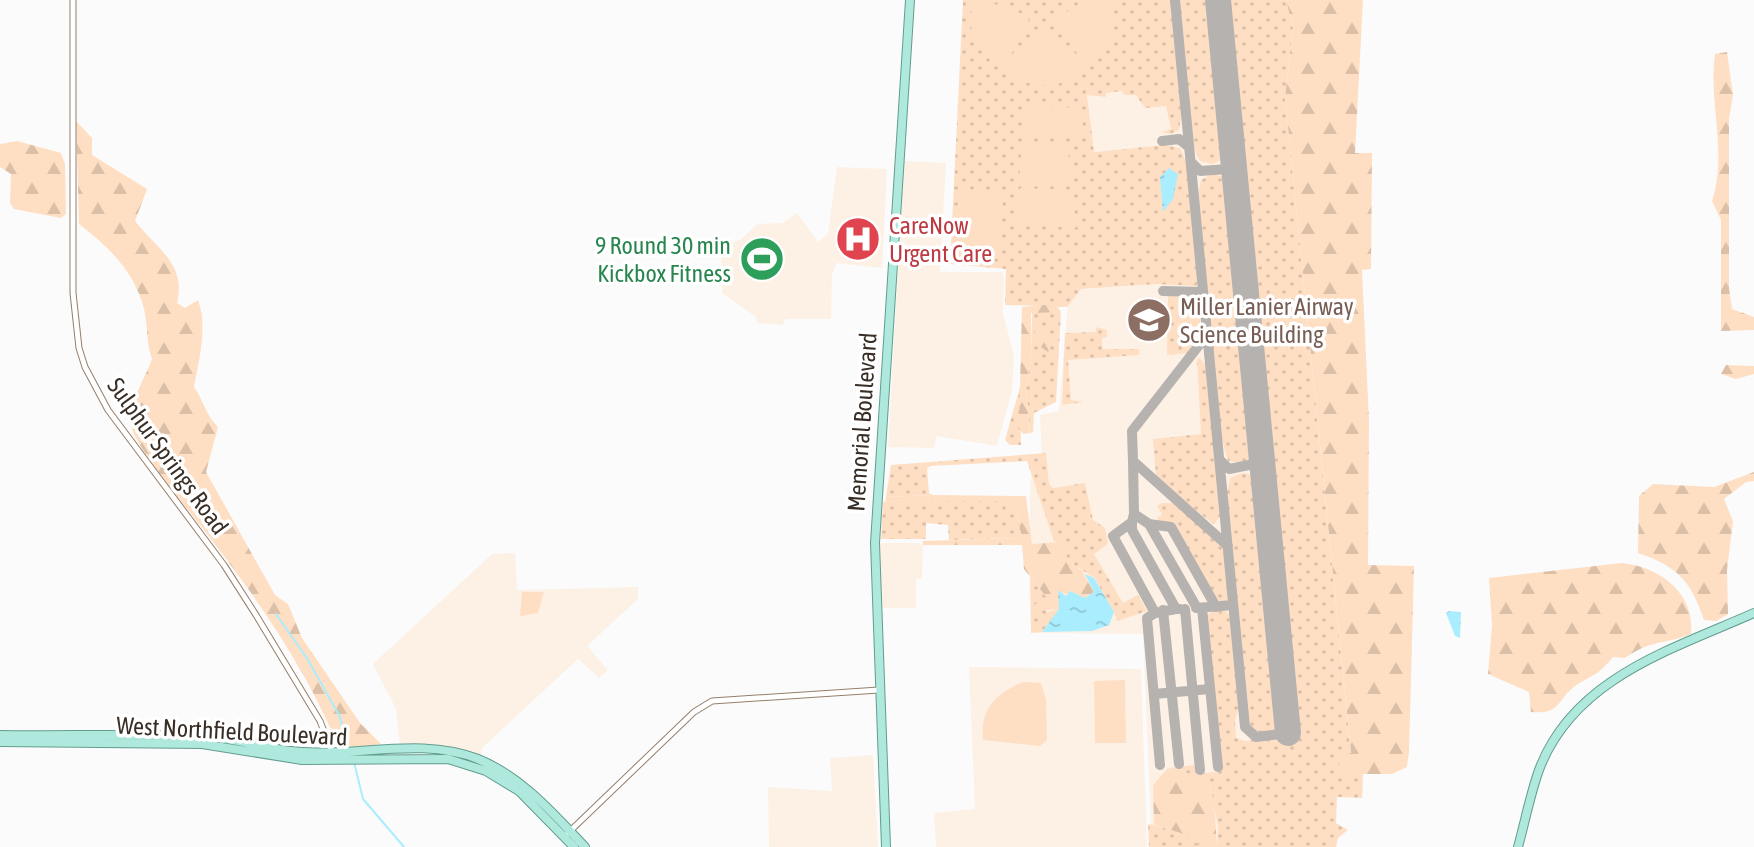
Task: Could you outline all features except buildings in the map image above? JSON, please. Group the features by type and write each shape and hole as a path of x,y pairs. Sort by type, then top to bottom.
{"main road":[{"name":"Memorial Boulevard","path":"886,847 874,572 876,502 910,0"},
{"path":"1518,847 1539,770 1558,734 1581,705 1631,669 1754,613"},
{"name":"West Northfield Boulevard","path":"0,735 209,737 333,756"},
{"name":"West Northfield Boulevard","path":"0,742 202,744 284,758 425,756 468,763 519,791 585,847"},
{"name":"West Northfield Boulevard","path":"567,833 574,847"}],"street":[{"name":"Sulphur Springs Road","path":"73,0 73,293 79,348 85,367 108,410 224,565 256,615 320,721 333,756"},
{"path":"567,833 694,712 712,701 879,690"}],"shaded area":[{"path":"1157,0 1294,0 1285,97 1351,762 1337,770 1334,847 1152,847 1143,634 1034,633 1029,540 1031,460 1042,459 1040,415 1059,411 1068,302 1081,289 1157,284 1157,146 1093,152 1087,94 1132,90"},
{"path":"904,161 946,163 940,272 1002,272 1004,277 1003,313 1014,356 1012,390 997,446 936,436 934,448 888,447"},
{"path":"837,167 887,169 882,268 837,263 832,274 831,319 786,319 782,325 757,323 756,317 722,293 721,255 729,243 740,240 757,224 783,223 797,213 818,242 828,234"},
{"path":"880,543 919,543 923,546 922,579 916,579 916,608 881,608"},
{"path":"515,553 517,590 638,587 638,599 587,646 608,670 599,678 578,659 483,747 480,756 400,745 396,709 373,664 492,554"},
{"path":"969,667 1141,669 1147,847 936,847 934,813 975,809"},
{"path":"873,755 878,847 769,847 768,787 832,791 830,758"}],"green space":[{"path":"963,0 1172,0 1182,112 1179,130 1170,134 1161,132 1171,129 1166,106 1145,108 1136,95 1124,95 1122,91 1106,93 1106,97 1087,95 1094,152 1165,145 1180,148 1188,166 1199,281 1196,286 1156,284 1081,289 1067,307 1005,305 1006,269 950,264"},
{"path":"974,0 1004,6 1027,16 1029,21 1003,70 980,49 975,40 971,22"},
{"path":"1085,0 1110,0 1113,20 1106,45 1085,66 1055,19"},
{"path":"1179,0 1209,0 1224,159 1212,164 1200,161 1192,144"},
{"path":"1227,0 1286,0 1293,28 1285,97 1351,754 1340,757 1339,774 1363,774 1362,798 1337,797 1336,823 1348,830 1338,838 1336,847 1217,847 1218,827 1210,785 1175,767 1194,765 1197,774 1222,771 1206,616 1214,610 1225,610 1232,618 1240,705 1235,720 1236,738 1245,741 1299,735"},
{"path":"1286,0 1363,0 1355,153 1372,153 1371,269 1362,270 1369,421 1368,565 1414,566 1409,752 1407,767 1392,774 1338,774 1340,756 1351,753 1285,97 1293,28"},
{"path":"1045,28 1084,67 1066,81 1046,86 1025,82 1006,71 1040,29"},
{"path":"1727,52 1733,95 1729,119 1729,288 1732,309 1754,317 1754,330 1721,331 1721,220 1712,201 1718,164 1714,73 1715,54"},
{"path":"1024,105 1081,108 1084,138 1022,137"},
{"path":"76,121 92,138 92,155 147,189 135,221 174,267 179,289 177,303 185,308 198,300 202,332 194,387 218,427 206,472 275,595 288,604 302,638 360,723 381,744 354,748 336,741 297,663 265,614 137,440 132,429 132,411 152,359 145,315 140,296 127,272 100,241 79,224"},
{"path":"17,141 61,153 65,164 66,214 61,218 14,209 10,202 11,174 0,167 0,144"},
{"path":"1022,143 1067,143 1072,183 1019,182"},
{"path":"1212,174 1226,177 1253,458 1241,463 1228,461 1221,436 1197,198 1201,180"},
{"path":"1020,188 1072,190 1076,228 1015,224"},
{"path":"961,189 1003,191 1000,259 957,256"},
{"path":"1197,293 1202,339 1190,353 1167,355 1168,296"},
{"path":"1056,304 1061,312 1031,313 1032,355 1026,387 1030,433 1023,434 1019,428 1022,307"},
{"path":"1032,312 1061,312 1056,402 1034,413 1033,432 1030,433 1026,387 1032,355"},
{"path":"1040,325 1051,344 1048,352 1035,343 1035,330"},
{"path":"1096,327 1107,330 1107,337 1102,338 1102,349 1139,349 1139,355 1068,360 1071,400 1084,402 1062,405 1065,333 1096,332"},
{"path":"1200,358 1207,367 1222,514 1214,524 1174,495 1156,475 1153,439 1201,434 1197,359"},
{"path":"1726,365 1754,366 1754,374 1736,379 1721,374"},
{"path":"1020,387 1021,445 1010,445 1005,440"},
{"path":"1046,453 1049,484 1053,488 1085,483 1093,520 1105,528 1108,544 1094,554 1123,603 1138,595 1147,611 1118,621 1095,578 1070,563 1060,543 1054,541 1027,461 931,466 927,468 929,493 933,495 886,497 891,465"},
{"path":"1754,472 1754,481 1746,482 1724,499 1733,521 1727,570 1728,614 1716,621 1704,620 1694,595 1681,577 1663,563 1638,553 1639,496 1653,484 1714,487"},
{"path":"1242,473 1255,475 1279,725 1274,731 1259,734 1249,727 1226,497 1230,478"},
{"path":"1026,496 1032,544 1060,542 1070,563 1082,571 1094,592 1085,598 1059,592 1059,609 1035,611 1035,604 1048,599 1024,569 1022,545 923,545 923,541 1022,538 1016,512 1007,511 1002,501 885,502 886,497"},
{"path":"1002,501 1016,511 1022,538 949,540 948,525 926,523 926,539 881,539 883,502"},
{"path":"1173,503 1224,547 1230,596 1224,603 1215,599 1173,523 1160,522 1157,518 1162,514 1157,506"},
{"path":"1622,563 1649,570 1672,584 1687,606 1691,634 1650,645 1625,658 1613,657 1600,671 1571,689 1554,708 1531,712 1529,692 1488,674 1492,625 1489,578"},
{"path":"1030,577 1048,599 1041,603 1047,612 1059,609 1042,632 1031,633"},
{"path":"522,592 544,592 538,613 520,616"},
{"path":"1125,680 1126,743 1095,743 1094,681"},
{"path":"1023,682 1041,683 1046,700 1047,740 1040,746 983,740 987,711 998,697"},
{"path":"1175,767 1209,784 1214,800 1217,847 1202,847 1181,833 1154,825 1153,785 1167,769"},
{"path":"1148,824 1183,833 1202,847 1149,847"}],"water":[{"path":"1169,168 1178,174 1173,199 1163,212 1160,177"},
{"path":"1085,574 1094,578 1114,612 1109,625 1092,631 1042,632 1059,609 1058,590 1066,596 1070,591 1085,598 1094,592"},
{"path":"1461,612 1460,638 1455,636 1446,613"}],"waterway":[{"path":"276,614 308,660 340,717 347,749"},
{"path":"354,762 363,799 404,847"}],"taxiway":[{"path":"1175,0 1245,727 1256,737 1288,733"},
{"path":"1162,141 1179,139 1189,147"},
{"path":"1191,162 1200,171 1228,169 1235,178"},
{"path":"1163,291 1203,292"},
{"path":"1207,335 1132,431 1133,461 1228,546"},
{"path":"1220,460 1229,469 1259,463 1261,453"},
{"path":"1133,461 1134,514"},
{"path":"1176,609 1155,613 1113,536 1132,522 1134,514 1149,524 1197,608"},
{"path":"1132,522 1132,530 1176,609 1180,609"},
{"path":"1149,524 1171,527 1216,607"},
{"path":"1196,608 1233,605"},
{"path":"1202,608 1218,767"},
{"path":"1185,609 1200,770"},
{"path":"1163,610 1179,764"},
{"path":"1155,613 1147,618 1160,765"},
{"path":"1154,694 1210,689"}],"runway":[{"path":"1218,0 1288,733"}],"place":[{"name":"CareNow Urgent Care","path":"858,239"},
{"name":"9 Round 30 min Kickbox Fitness","path":"762,259"},
{"name":"Miller Lanier Airway Science Building","path":"1149,320"}]}
